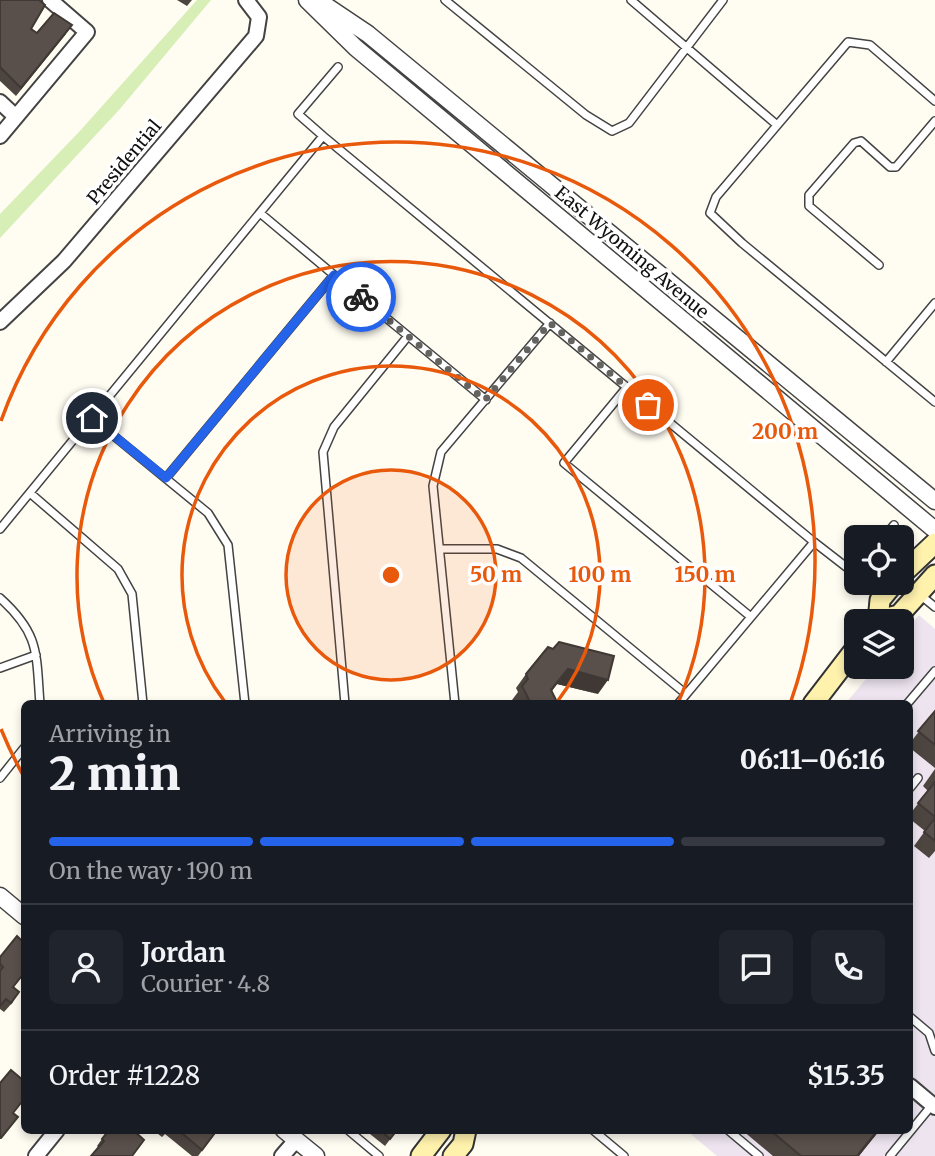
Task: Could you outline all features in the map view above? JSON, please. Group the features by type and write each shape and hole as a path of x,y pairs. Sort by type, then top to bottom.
{"main road":[{"path":"914,563 935,543"},
{"path":"904,609 935,575"},
{"path":"816,700 844,664"},
{"path":"421,1156 438,1134"},
{"path":"453,1156 463,1144 465,1134"}],"street":[{"path":"0,135 87,32 51,0"},
{"name":"Presidential","path":"0,321 64,261 256,36 259,17 246,0"},
{"name":"East Wyoming Avenue","path":"307,0 367,57 935,530"},
{"name":"East Wyoming Avenue","path":"317,0 368,34 935,502"},
{"path":"0,102 16,117"},
{"path":"0,896 21,914"},
{"path":"913,1088 934,1106"},
{"path":"36,1156 54,1134"},
{"path":"282,1156 290,1135 316,1156"}],"lane":[{"path":"445,0 586,115 612,131 629,123 723,0"},
{"path":"631,0 777,125"},
{"path":"935,101 870,45 848,42 716,197 710,213 741,243 935,402"},
{"path":"338,67 298,114 844,565"},
{"path":"879,265 809,206 809,195 854,143 861,142 890,167 896,167 935,121"},
{"path":"0,529 323,136"},
{"path":"260,213 485,400"},
{"path":"166,478 334,275"},
{"path":"886,362 935,303"},
{"path":"456,700 433,486 441,453 550,323"},
{"path":"345,700 323,452 334,427 408,336"},
{"path":"627,387 564,463 751,617"},
{"path":"92,418 208,513 228,545 245,700"},
{"path":"30,494 118,569 132,594 143,700"},
{"path":"681,700 814,542"},
{"path":"440,549 497,549 521,558 686,694"},
{"path":"918,594 935,607"},
{"path":"0,598 24,620 36,655 40,700"},
{"path":"0,668 36,655"},
{"path":"910,700 935,671"},
{"path":"0,778 21,752"},
{"path":"913,784 918,778"},
{"path":"913,1020 929,1033 935,1051"},
{"path":"913,1130 934,1106"},
{"path":"353,1134 379,1156"},
{"path":"598,1134 624,1156"},
{"path":"734,1134 759,1156"},
{"path":"890,1156 909,1134"}],"shaded area":[{"path":"919,615 935,629 935,1156 717,1156 691,1134 913,1134 913,700 848,700 866,679 914,679 914,621"}],"green space":[{"path":"197,0 211,0 119,110 0,238 0,214 79,132"}],"building":[{"path":"0,0 39,0 45,5 31,29 37,33 54,13 72,25 21,88 0,67"},
{"path":"559,642 614,656 608,680 568,669 551,690 556,700 529,700 522,686 528,679 526,674 548,647 553,649"},
{"path":"935,711 935,745 918,731"},
{"path":"935,782 935,817 918,803"},
{"path":"935,818 935,841 924,832"},
{"path":"17,936 21,940 21,977 13,987 19,992 11,1003 6,999 0,1006 0,971 3,967 0,957"},
{"path":"11,1070 21,1078 21,1103 13,1113 18,1117 1,1138 0,1138 0,1083"},
{"path":"106,1134 137,1134 144,1140 132,1156 91,1156 104,1141 102,1139"},
{"path":"183,1134 214,1134 202,1150"},
{"path":"775,1134 875,1134 857,1156 801,1156"}],"way so far":[{"path":"361,297 485,400 550,323 648,405"}],"route":[{"path":"92,418 166,478 334,275 361,297"}]}
